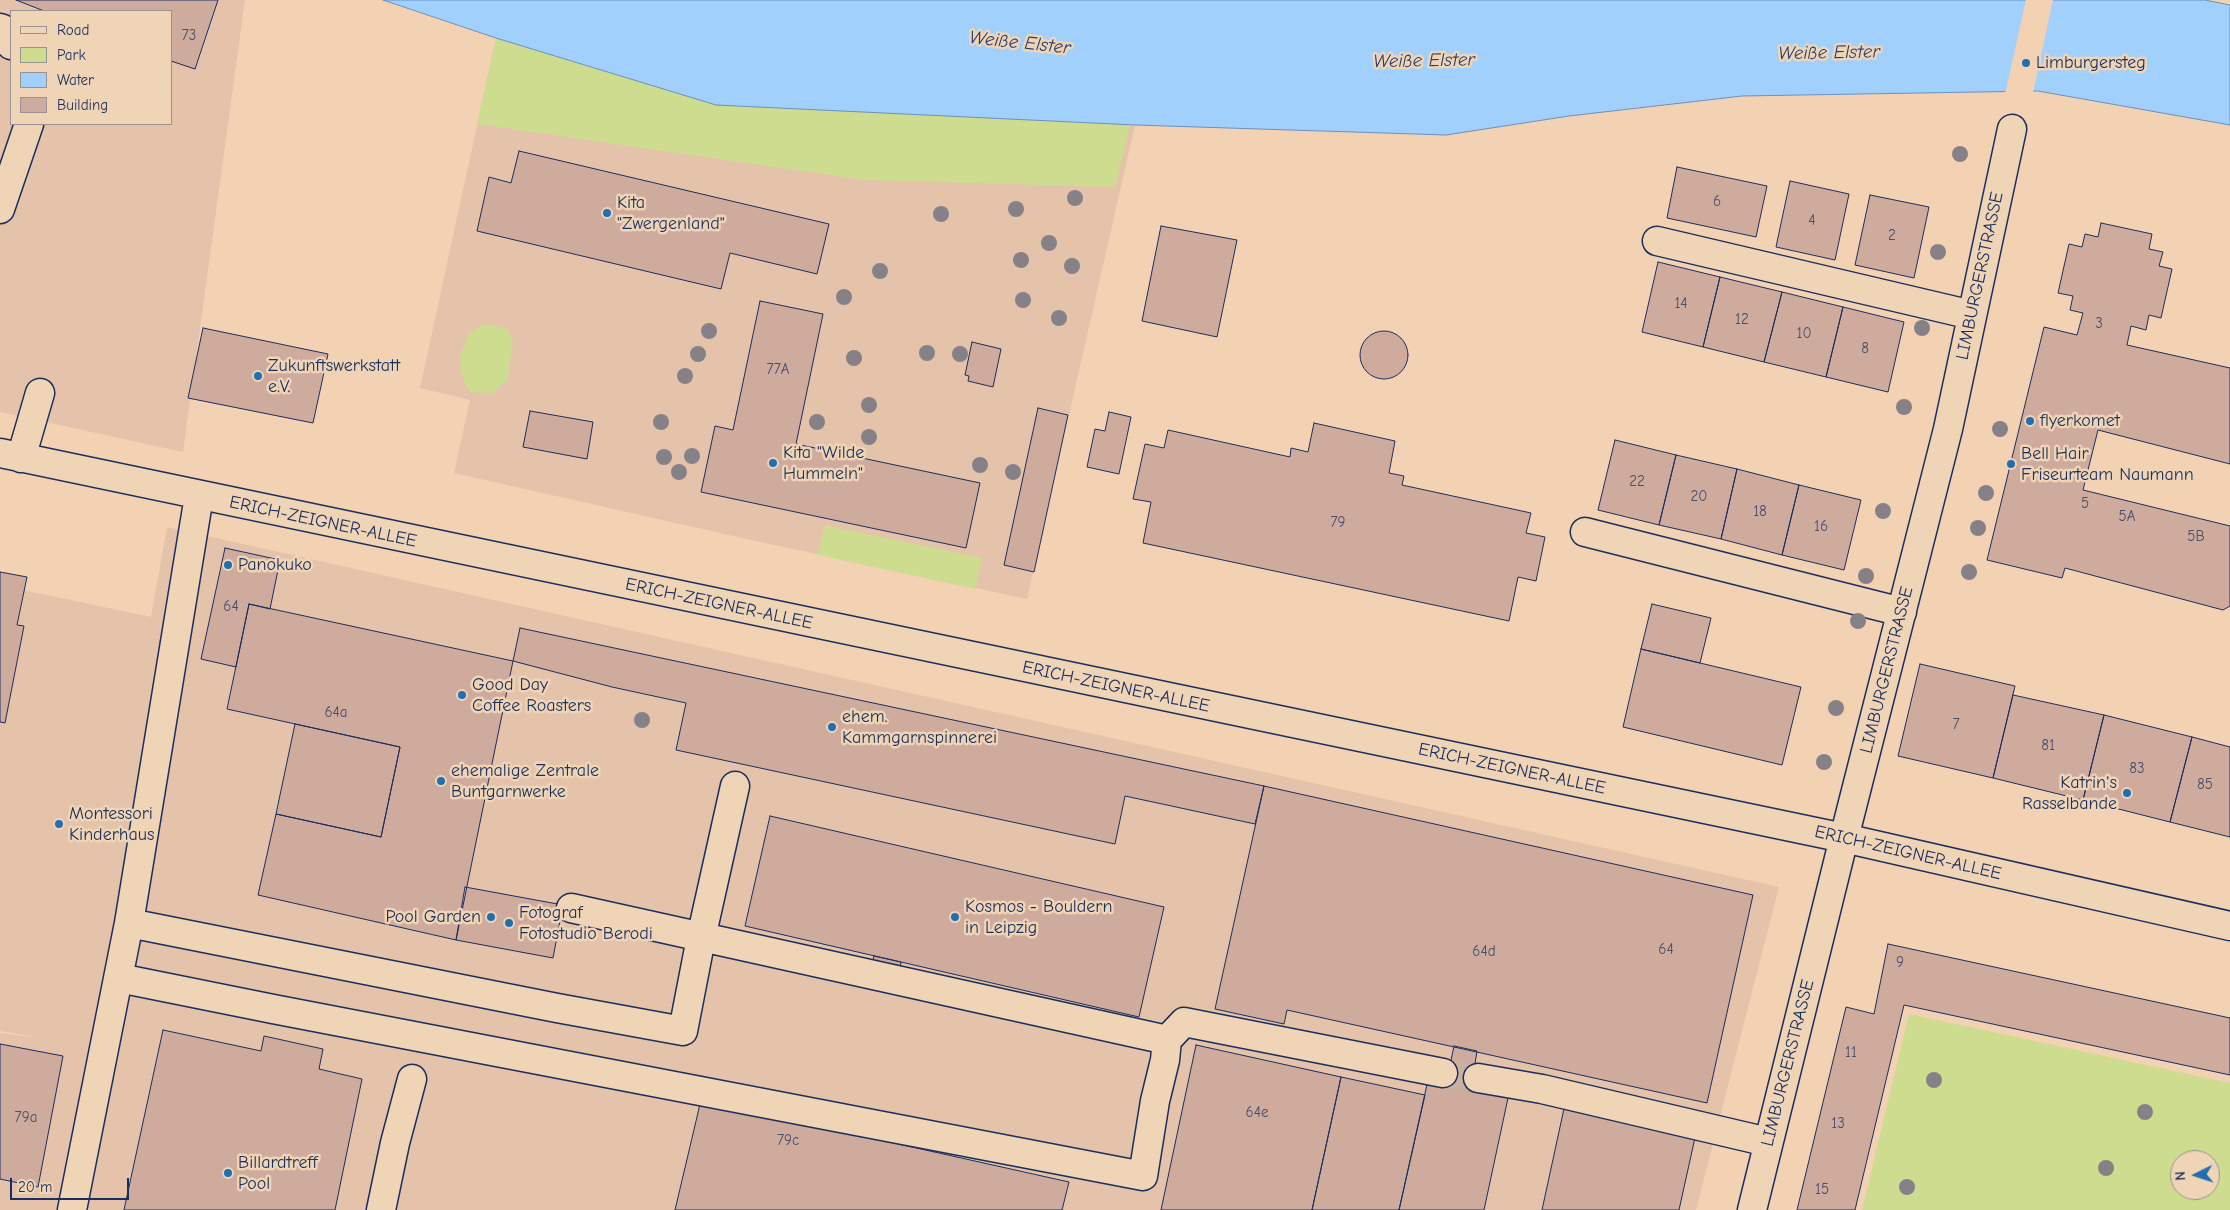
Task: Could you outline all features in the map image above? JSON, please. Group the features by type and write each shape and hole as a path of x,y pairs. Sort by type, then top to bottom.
{"street":[{"path":"0,28 3,29 10,43"},
{"path":"0,209 29,125"},
{"name":"LIMBURGERSTRASSE","path":"1752,1210 1948,429 2012,129"},
{"path":"1658,241 1972,315"},
{"path":"11,455 40,393"},
{"name":"ERICH-ZEIGNER-ALLEE","path":"11,455 199,496 1844,838 2230,926"},
{"path":"72,1210 129,923 199,496"},
{"path":"1585,532 1902,612"},
{"path":"129,923 557,1008 683,1031 701,938 735,786"},
{"path":"571,908 1167,1040"},
{"path":"119,978 1142,1176 1155,1101 1165,1060 1167,1040 1184,1022 1443,1073"},
{"path":"1478,1078 1542,1089 1768,1142"},
{"path":"381,1210 395,1143 412,1079"}],"shaded area":[{"path":"0,0 245,0 183,452 0,412"},
{"path":"496,38 716,105 1135,125 1027,599 751,540 454,473 470,400 420,388"},
{"path":"167,527 1779,887 1696,1210 0,1210 0,1033 41,1038 0,1031 0,585 151,617"}],"green space":[{"path":"496,38 716,105 1130,125 1115,187 865,180 477,124"},
{"path":"485,324 508,329 513,344 508,379 493,393 469,392 462,376 460,355 469,333"},
{"path":"825,525 982,558 975,589 818,555"},
{"path":"1909,1014 2230,1083 2230,1210 1862,1210"}],"water":[{"name":"Weiße Elster","path":"383,0 2205,0 2230,5 2230,125 2038,91 1742,96 1569,116 1446,135 1135,125 716,105 496,38"}],"pier":[{"name":"Limburgersteg","path":"2026,0 2053,0 2033,93 2005,94"}],"building":[{"path":"16,0 218,0 195,69 172,61 172,10 41,10"},
{"path":"519,151 829,224 817,274 730,253 721,289 477,231 489,177 511,183"},
{"path":"1677,167 1767,186 1756,237 1667,218"},
{"path":"1790,181 1849,194 1835,260 1776,247"},
{"path":"1870,195 1929,207 1914,278 1855,265"},
{"path":"2101,223 2152,234 2149,249 2163,252 2159,266 2172,269 2161,318 2149,315 2146,330 2131,326 2127,345 2230,368 2230,464 2098,430 2083,490 2230,526 2230,606 2223,610 2065,568 2062,578 1987,560 2044,327 2077,335 2083,313 2070,310 2073,296 2058,293 2069,244 2082,247 2085,234 2098,237"},
{"path":"1161,226 1237,240 1217,337 1142,321"},
{"path":"1658,262 1720,277 1703,347 1642,332"},
{"path":"1720,277 1782,292 1764,362 1703,347"},
{"path":"1782,292 1843,307 1826,377 1764,362"},
{"path":"760,301 823,314 796,444 980,483 966,548 701,492 715,426 733,430"},
{"path":"1843,307 1904,322 1888,392 1826,377"},
{"name":"Zukunftswerkstatt e.V.","path":"203,328 328,354 313,423 188,398"},
{"path":"1379,331 1389,331 1401,338 1408,350 1408,360 1401,372 1389,379 1379,379 1371,375 1364,368 1360,360 1360,350 1364,342 1371,335"},
{"path":"972,342 1001,349 993,387 968,381 969,376 965,375"},
{"path":"1038,408 1068,415 1034,572 1004,565"},
{"path":"530,411 593,422 587,459 523,447"},
{"path":"1109,412 1131,417 1119,474 1087,467 1095,429 1105,431"},
{"path":"1314,423 1395,441 1389,473 1404,476 1402,485 1531,513 1526,533 1545,537 1536,581 1518,577 1509,621 1143,543 1151,502 1133,499 1145,444 1164,448 1168,430 1290,457 1291,448 1308,452"},
{"path":"1615,440 1676,455 1659,525 1598,510"},
{"path":"1676,455 1737,469 1721,539 1659,525"},
{"path":"1737,469 1799,485 1782,555 1721,539"},
{"path":"1799,485 1861,500 1844,570 1782,555"},
{"path":"225,548 280,560 270,609 249,604 236,667 201,659"},
{"path":"0,572 27,577 17,625 24,626 5,723 0,722"},
{"name":"ehemalige Zentrale Buntgarnwerke","path":"249,604 513,661 456,940 258,895 276,814 381,837 400,747 227,709"},
{"path":"1652,604 1711,618 1700,663 1641,649"},
{"name":"ehem. Kammgarnspinnerei","path":"520,628 1264,786 1255,824 1125,796 1115,844 676,750 686,703 612,687 513,661"},
{"path":"1641,649 1801,687 1782,765 1623,727"},
{"path":"1920,664 2015,686 1993,778 1898,756"},
{"path":"2013,695 2104,715 2083,800 1993,778"},
{"path":"2104,715 2192,737 2170,822 2083,800"},
{"path":"295,724 400,747 381,837 276,814"},
{"path":"2192,737 2230,747 2230,837 2170,822"},
{"path":"1264,786 1753,895 1707,1103 1287,1010 1284,1024 1215,1009"},
{"name":"Kosmos - Bouldern in Leipzig","path":"770,816 1164,907 1139,1017 745,926"},
{"name":"Fotograf Fotostudio Berodi","path":"465,887 563,905 553,958 456,940"},
{"path":"1888,944 2230,1018 2230,1075 1904,1005 1855,1210 1797,1210 1846,1007 1874,1014"},
{"path":"874,956 901,962 899,974 871,968"},
{"path":"163,1030 261,1051 264,1036 323,1049 319,1069 362,1079 335,1210 124,1210"},
{"path":"0,1044 63,1056 38,1187 0,1179"},
{"path":"1196,1045 1341,1077 1312,1210 1161,1210"},
{"path":"1454,1046 1477,1051 1471,1089 1446,1084"},
{"path":"1341,1077 1425,1095 1399,1210 1312,1210"},
{"path":"1428,1080 1508,1098 1484,1210 1399,1210"},
{"path":"701,1100 1069,1182 1062,1210 675,1210"},
{"path":"1565,1104 1696,1133 1679,1210 1542,1210"}],"tunnel":[{"path":"1443,1073 1478,1078"}],"place":[{"name":"Limburgersteg","path":"2026,63"},
{"name":"Kita \"Zwergenland\"","path":"607,213"},
{"name":"Zukunftswerkstatt e.V.","path":"258,376"},
{"name":"flyerkomet","path":"2030,421"},
{"name":"Kita \"Wilde Hummeln\"","path":"773,463"},
{"name":"Bell Hair Friseurteam Naumann","path":"2011,464"},
{"name":"Panokuko","path":"228,565"},
{"name":"Good Day Coffee Roasters","path":"462,695"},
{"name":"ehem. Kammgarnspinnerei","path":"832,727"},
{"name":"ehemalige Zentrale Buntgarnwerke","path":"441,781"},
{"name":"Katrin's Rasselbande","path":"2127,793"},
{"name":"Montessori Kinderhaus","path":"59,824"},
{"name":"Pool Garden","path":"491,917"},
{"name":"Kosmos - Bouldern in Leipzig","path":"955,917"},
{"name":"Fotograf Fotostudio Berodi","path":"509,923"},
{"name":"Billardtreff Pool","path":"228,1173"}]}
